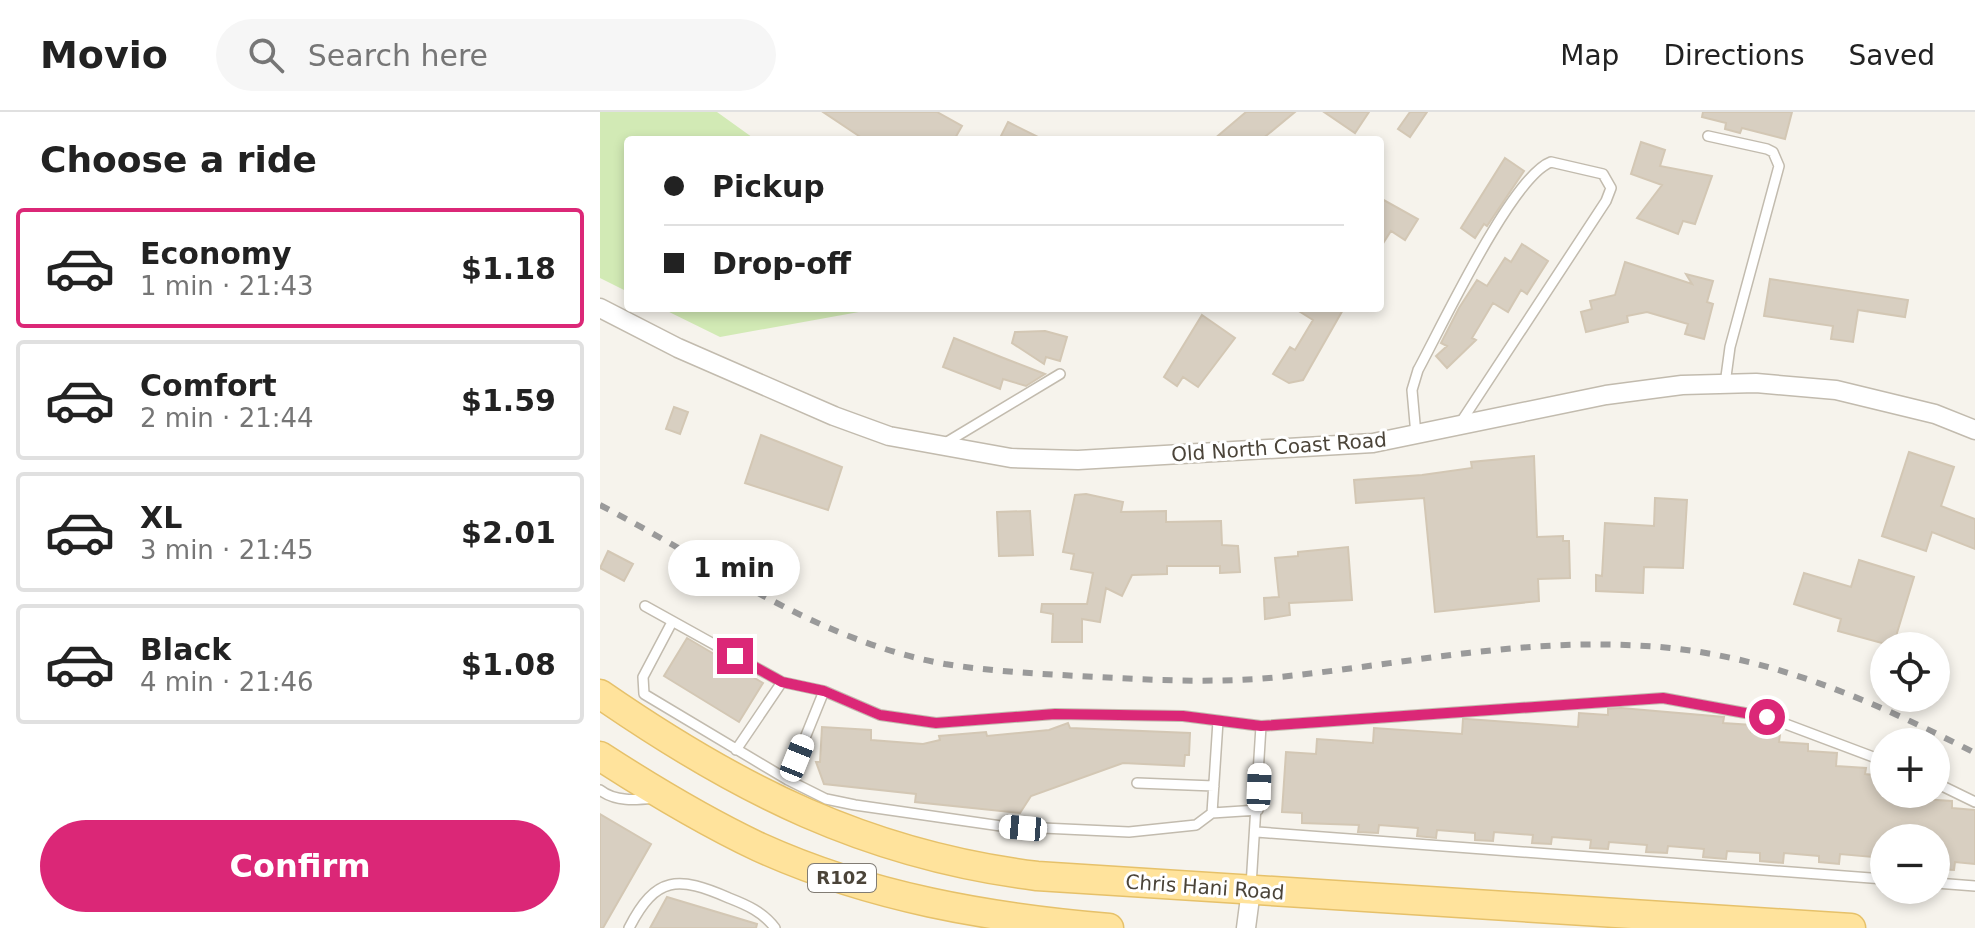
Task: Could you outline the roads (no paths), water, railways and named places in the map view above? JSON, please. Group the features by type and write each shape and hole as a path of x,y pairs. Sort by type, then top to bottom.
{"main road":[{"name":"Chris Hani Road","path":"600,694 699,760 761,794 820,821 975,868 1251,890 1851,928"},
{"name":"R102","path":"600,756 667,797 760,847 867,885 924,902 992,915 1109,928"}],"street":[{"name":"Old North Coast Road","path":"600,308 678,348 834,416 889,436 1011,458 1078,460 1373,443 1606,395 1682,385 1836,390 1935,414 1975,430"},
{"path":"1246,928 1251,890"}],"lane":[{"path":"1708,136 1767,149 1773,152 1779,166 1730,347 1725,384"},
{"path":"1416,435 1412,390 1418,370 1484,244 1526,181 1536,170 1551,162 1603,174 1611,184 1610,193 1457,428"},
{"path":"939,447 1060,374"},
{"path":"645,606 671,624 782,682 824,691 880,715 936,723 1055,714 1183,716 1261,726 1663,698 1767,717 1870,756"},
{"path":"671,624 643,677 644,694 736,750 826,799 1045,830 1156,831 1196,825 1212,813 1258,810"},
{"path":"736,750 782,682"},
{"path":"788,780 824,691"},
{"path":"1212,813 1218,721"},
{"path":"1251,890 1257,832 1261,726"},
{"path":"1137,783 1214,786"},
{"path":"1950,790 1975,802"},
{"path":"602,797 626,800 667,797"},
{"path":"1257,832 1870,878"},
{"path":"629,928 649,895 677,882 693,882 752,908 775,928"},
{"path":"1950,884 1975,886"}],"railway":[{"path":"600,505 809,619 897,653 945,664 1058,675 1226,680 1269,678 1518,648 1568,645 1670,648 1751,662 1827,686 1902,717 1975,753"}]}
